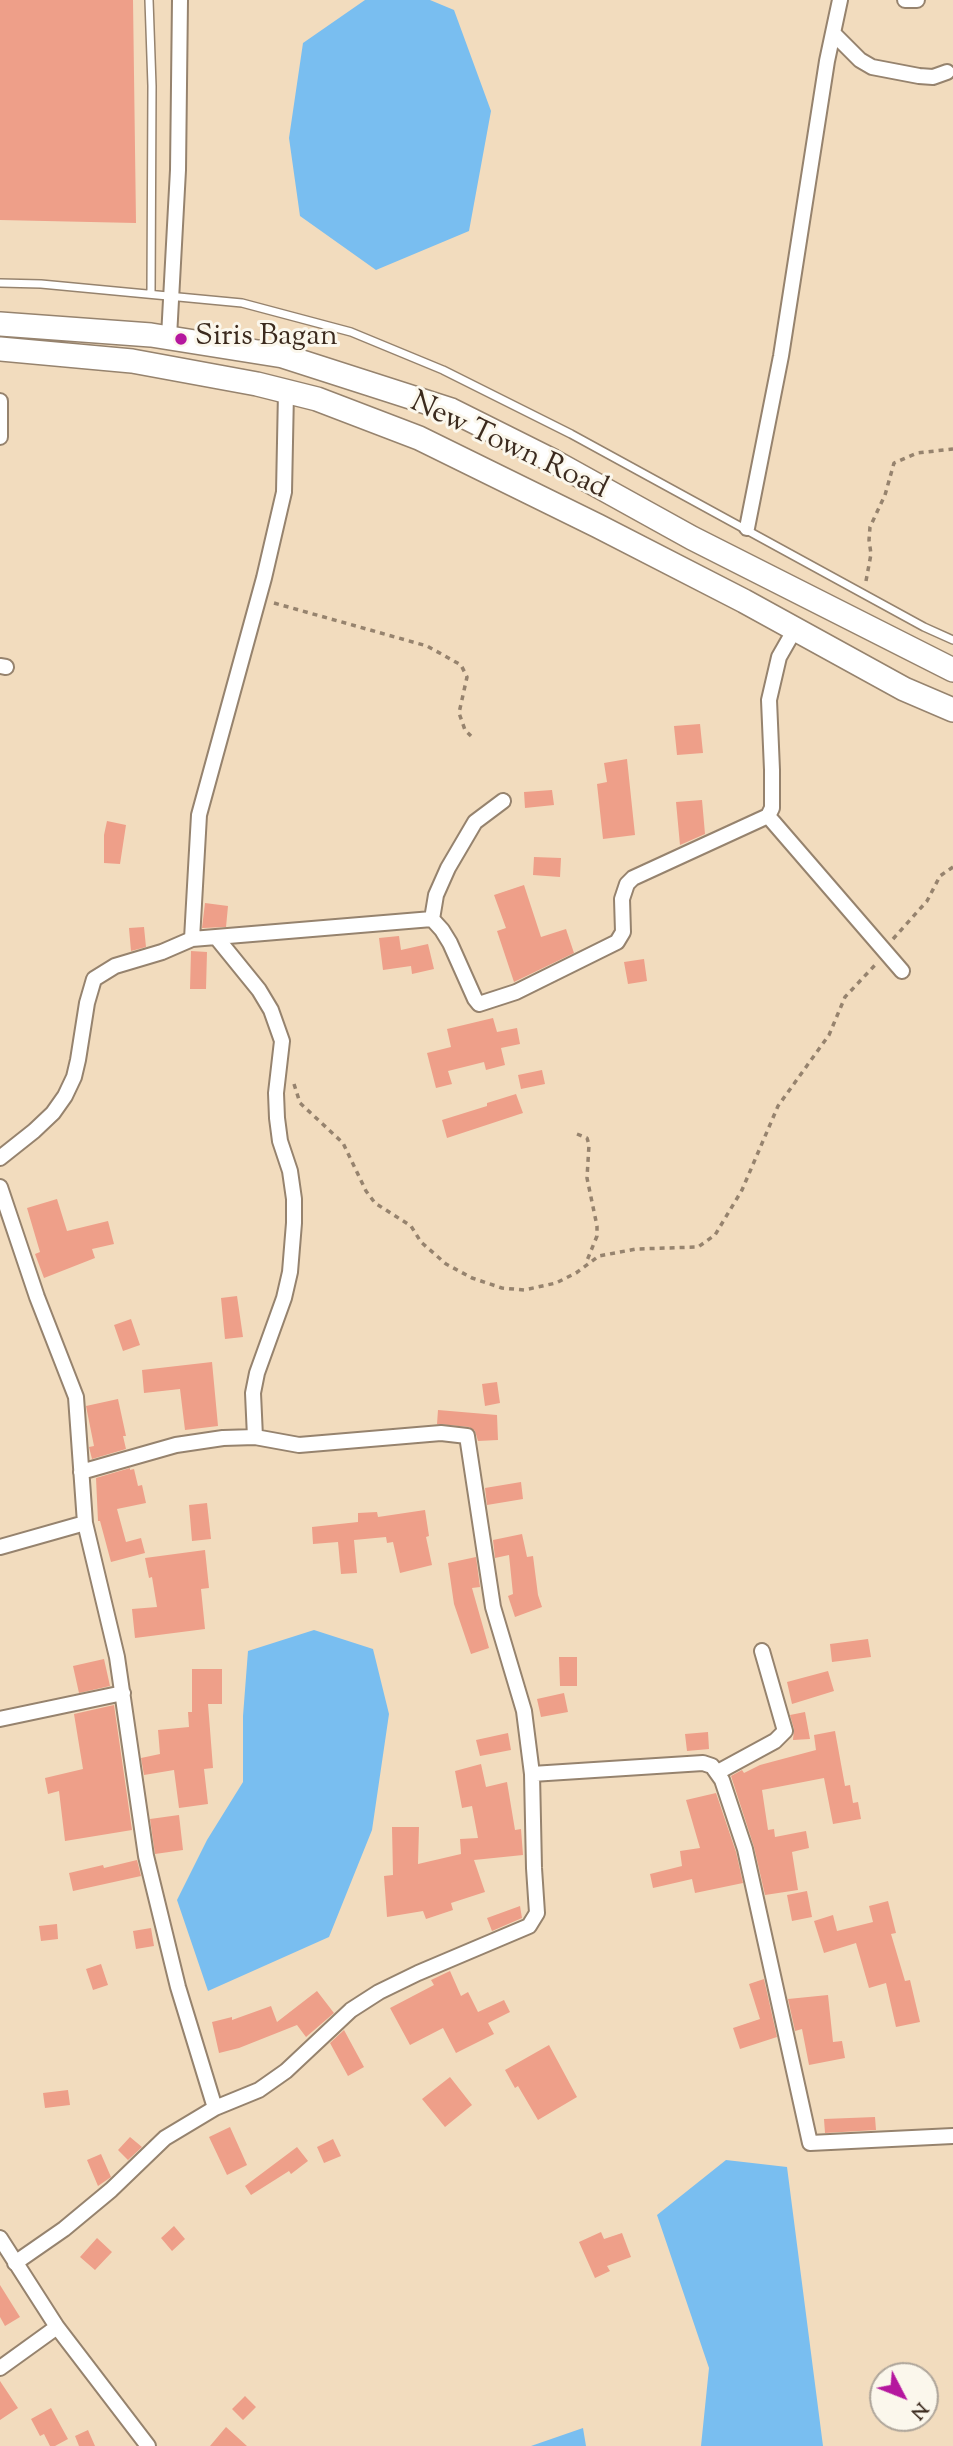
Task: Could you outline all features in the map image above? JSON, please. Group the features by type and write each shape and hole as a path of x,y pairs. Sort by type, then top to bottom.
{"main road":[{"name":"New Town Road","path":"0,324 169,337 283,356 451,410 553,461 692,538 953,670"},
{"name":"New Town Road","path":"0,349 132,361 317,399 419,438 598,526 904,689 953,710"}],"street":[{"path":"169,337 178,170 180,0"},
{"path":"747,528 781,356 840,0"},
{"path":"905,0 917,0"},
{"path":"833,33 860,60 872,67 933,77 947,72"},
{"path":"192,939 199,815 284,492 286,392"},
{"path":"0,401 0,437"},
{"path":"0,1158 34,1131 65,1096 74,1077 94,979 115,966 162,952 192,939 432,919 450,943 475,999 480,1004 516,992 617,942 622,932 622,899 627,884 633,878 768,816 772,808 769,700 779,657 795,629"},
{"path":"432,919 436,895 448,868 475,822 503,801"},
{"path":"768,816 902,971"},
{"path":"216,937 259,990 271,1010 282,1041 276,1093 277,1118 290,1171 294,1223 284,1298 257,1373 253,1393 255,1437"},
{"path":"0,1187 37,1297 76,1396 85,1523 117,1657 153,1889 178,1987 215,2108"},
{"path":"15,2263 64,2229 111,2190 165,2138 215,2108 259,2090 277,2077 343,2016 379,1992 529,1926 537,1913 532,1773 524,1711 493,1607 467,1436 441,1433 299,1445 255,1437 223,1438 176,1445 81,1472"},
{"path":"0,1547 85,1523"},
{"path":"718,1772 775,1741 785,1731 762,1651"},
{"path":"0,1719 123,1693"},
{"path":"532,1773 703,1763 712,1766 718,1772 745,1849 810,2143 953,2136"},
{"path":"0,2238 57,2327 148,2446"},
{"path":"0,2368 57,2327"}],"lane":[{"path":"149,0 152,86 151,293"},
{"path":"0,283 151,293 242,303 351,332 443,370 571,434 953,640"}],"path":[{"path":"863,593 872,554 870,527 885,495 894,463 918,453 953,449"},
{"path":"258,598 427,646 461,665 467,677 459,713 463,726 471,736"},
{"path":"892,941 927,901 940,876 953,867"},
{"path":"293,1080 300,1103 343,1143 366,1191 375,1203 411,1226 421,1242 446,1264 472,1278 502,1288 524,1290 556,1283 576,1273 599,1256 636,1249 698,1247 715,1235 742,1190 778,1106 829,1035 845,997 879,960"},
{"path":"577,1134 587,1138 589,1145 587,1178 597,1226 597,1236 586,1265"}],"water":[{"path":"365,0 430,0 454,10 491,111 469,231 376,270 300,216 289,138 303,43"},
{"path":"314,1630 373,1649 389,1714 372,1830 329,1937 208,1991 177,1900 207,1840 243,1782 243,1716 248,1651"},
{"path":"726,2160 787,2167 823,2446 701,2446 709,2368 657,2215"},
{"path":"583,2428 586,2446 531,2446"}],"building":[{"path":"0,0 133,0 136,223 0,220"},
{"path":"700,724 703,753 677,755 674,726"},
{"path":"627,759 635,835 603,839 597,784 607,782 604,763"},
{"path":"552,790 554,805 525,808 524,792"},
{"path":"702,800 705,834 680,845 676,802"},
{"path":"107,821 126,825 120,864 104,863"},
{"path":"534,857 561,858 560,877 533,875"},
{"path":"524,885 541,937 566,929 574,953 514,982 497,931 506,928 494,895"},
{"path":"205,903 228,906 226,927 202,928"},
{"path":"144,927 146,947 131,951 129,928"},
{"path":"399,936 401,950 428,944 434,969 412,974 411,966 383,970 379,938"},
{"path":"191,951 207,952 206,989 190,989"},
{"path":"644,959 647,981 628,984 624,962"},
{"path":"493,1018 497,1032 517,1028 520,1044 501,1048 505,1065 486,1070 484,1062 448,1071 452,1084 436,1088 427,1053 451,1047 447,1029"},
{"path":"542,1070 545,1084 521,1089 518,1075"},
{"path":"516,1094 523,1113 447,1138 442,1120"},
{"path":"57,1199 67,1231 108,1221 114,1244 92,1249 95,1258 44,1278 35,1254 40,1252 27,1208"},
{"path":"237,1296 243,1337 225,1339 221,1298"},
{"path":"131,1319 140,1345 123,1351 114,1325"},
{"path":"212,1362 218,1426 185,1430 180,1389 144,1393 142,1370"},
{"path":"497,1382 500,1403 485,1406 482,1384"},
{"path":"118,1399 126,1449 92,1459 89,1447 94,1446 86,1406"},
{"path":"438,1410 497,1415 498,1440 478,1441 475,1431 469,1427 437,1424"},
{"path":"134,1469 138,1486 142,1485 146,1503 117,1509 126,1542 141,1538 145,1553 111,1562 98,1521 96,1478"},
{"path":"521,1482 523,1499 487,1505 485,1488"},
{"path":"207,1503 211,1539 192,1541 189,1505"},
{"path":"425,1510 429,1536 426,1537 432,1565 400,1573 393,1542 387,1543 386,1537 354,1540 357,1573 341,1574 338,1542 313,1544 312,1527 358,1522 358,1513 377,1512 378,1517"},
{"path":"522,1534 527,1557 533,1556 542,1607 515,1617 508,1596 513,1594 509,1555 495,1558 493,1540"},
{"path":"205,1550 209,1588 201,1589 205,1629 135,1638 132,1609 157,1607 152,1577 149,1578 145,1558"},
{"path":"476,1557 480,1587 472,1588 489,1648 471,1654 454,1604 448,1563"},
{"path":"868,1639 871,1657 832,1662 830,1644"},
{"path":"559,1657 577,1657 577,1686 560,1686"},
{"path":"104,1659 110,1686 79,1693 73,1666"},
{"path":"192,1669 222,1669 222,1704 208,1704 213,1768 204,1769 208,1804 179,1808 174,1770 144,1775 141,1758 160,1754 158,1730 189,1727 188,1712 192,1712"},
{"path":"828,1671 834,1691 792,1704 787,1682"},
{"path":"564,1693 568,1712 541,1717 537,1699"},
{"path":"114,1705 132,1830 65,1841 59,1791 48,1794 45,1778 83,1769 74,1714"},
{"path":"805,1712 810,1739 793,1740 794,1729 790,1715"},
{"path":"835,1731 845,1786 850,1785 853,1803 858,1802 861,1819 833,1824 824,1778 762,1790 768,1830 774,1829 775,1837 806,1831 809,1848 792,1852 798,1890 765,1895 754,1847 731,1776 742,1770 744,1773 760,1765 816,1750 814,1735"},
{"path":"708,1732 709,1749 687,1751 685,1734"},
{"path":"508,1733 511,1750 480,1756 476,1740"},
{"path":"481,1764 486,1787 507,1782 515,1830 521,1829 523,1855 474,1860 485,1892 451,1903 453,1910 426,1919 423,1911 387,1917 384,1876 393,1875 392,1827 419,1827 418,1864 461,1854 460,1839 478,1838 472,1806 462,1808 455,1771"},
{"path":"716,1793 736,1852 743,1883 695,1893 692,1879 653,1888 650,1874 682,1866 680,1851 700,1848 686,1800"},
{"path":"179,1815 183,1850 155,1854 150,1819"},
{"path":"137,1860 141,1876 73,1891 69,1873"},
{"path":"807,1891 812,1917 792,1921 787,1895"},
{"path":"888,1901 896,1933 891,1934 905,1981 910,1980 920,2022 896,2027 886,1983 869,1988 856,1943 824,1953 814,1921 833,1915 837,1931 873,1922 869,1906"},
{"path":"520,1906 522,1918 492,1931 487,1918"},
{"path":"57,1924 58,1939 41,1941 39,1926"},
{"path":"151,1928 154,1946 136,1949 133,1931"},
{"path":"101,1964 108,1985 93,1990 86,1969"},
{"path":"450,1971 461,1996 468,1992 478,2012 504,2000 510,2012 488,2023 494,2034 456,2053 443,2028 410,2045 390,2008 434,1985 431,1980"},
{"path":"764,1979 777,2037 740,2049 733,2028 760,2019 749,1984"},
{"path":"317,1991 334,2013 306,2037 297,2025 219,2053 212,2022 232,2017 232,2020 271,2006 277,2022"},
{"path":"828,1995 833,2042 842,2041 845,2058 809,2065 802,2029 795,2031 788,1999"},
{"path":"344,2030 364,2067 348,2076 330,2043"},
{"path":"549,2045 577,2097 538,2120 505,2070"},
{"path":"450,2077 472,2105 445,2127 422,2099"},
{"path":"68,2090 70,2105 45,2108 43,2093"},
{"path":"875,2117 876,2130 825,2133 824,2119"},
{"path":"230,2127 247,2165 227,2175 209,2137"},
{"path":"130,2137 142,2147 128,2160 118,2150"},
{"path":"333,2139 341,2156 324,2163 317,2147"},
{"path":"297,2147 308,2161 291,2174 289,2171 251,2195 245,2186"},
{"path":"101,2154 111,2177 98,2186 87,2160"},
{"path":"174,2226 185,2239 172,2251 161,2238"},
{"path":"601,2232 604,2239 622,2233 631,2257 607,2266 610,2271 595,2278 579,2242"},
{"path":"97,2238 112,2252 95,2270 80,2257"},
{"path":"0,2285 20,2317 5,2326 0,2317"},
{"path":"0,2381 18,2408 0,2420"},
{"path":"245,2396 256,2407 243,2420 232,2409"},
{"path":"51,2408 68,2439 55,2446 50,2446 44,2434 40,2436 31,2419"},
{"path":"226,2427 247,2446 210,2446"},
{"path":"88,2430 95,2446 79,2446 75,2436"}],"place":[{"name":"Siris Bagan","path":"181,339"}]}
